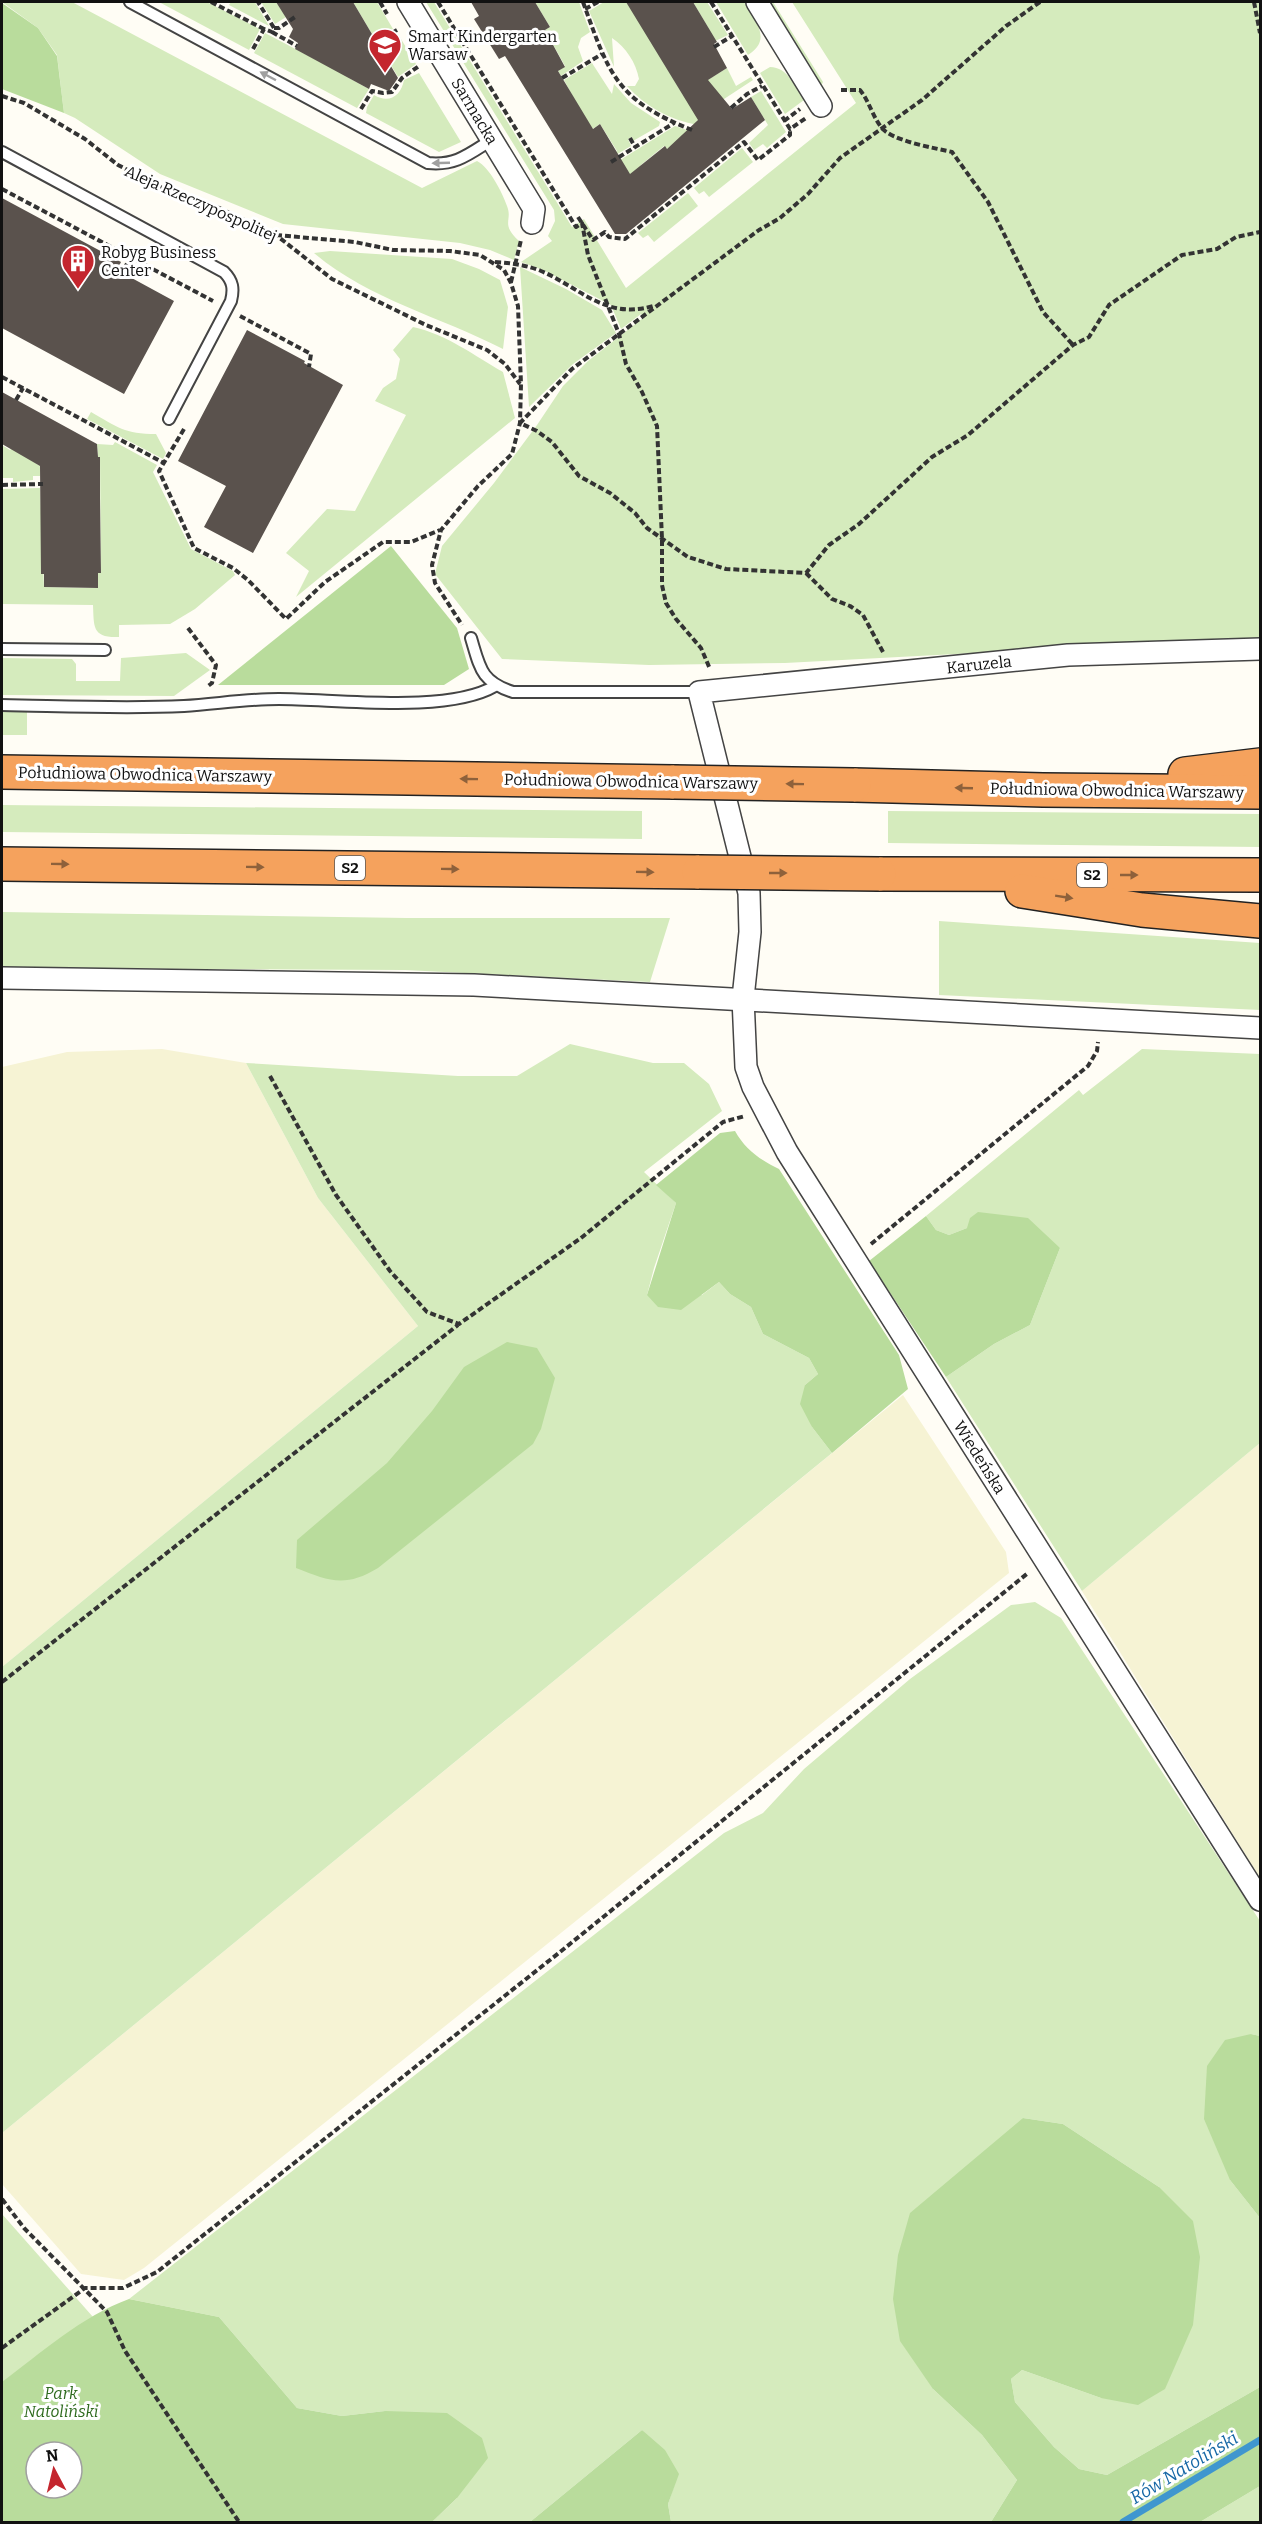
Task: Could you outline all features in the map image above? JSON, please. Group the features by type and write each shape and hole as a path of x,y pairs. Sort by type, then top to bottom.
{"highway":[{"path":"1043,790 1260,765"},
{"name":"Południowa Obwodnica Warszawy","path":"2,772 1260,792"},
{"name":"S2","path":"2,864 879,874 1260,875"},
{"path":"923,874 1142,910 1260,921"}],"street":[{"name":"Sarmacka","path":"408,2 534,209 533,220"},
{"path":"757,2 813,107"},
{"name":"Karuzela","path":"707,692 1068,655 1260,649"},
{"path":"707,692 749,893 750,932 743,998"},
{"path":"2,978 474,985 1260,1028"},
{"name":"Wiedeńska","path":"743,998 746,1067 765,1113 787,1152 1260,1900"}],"lane":[{"path":"130,2 428,163 444,165 458,161 493,139"},
{"path":"2,152 224,272 233,286 233,294 227,309 169,419"},
{"path":"471,638 485,675 495,686 513,692 707,692"},
{"path":"2,649 105,650"},
{"path":"2,705 184,706 252,699 357,703 438,700 480,695 495,686"}],"path":[{"path":"212,2 264,28 273,30 297,46"},
{"path":"258,2 273,30"},
{"path":"380,2 403,39"},
{"path":"438,2 576,227 582,223 588,255 619,334 626,364 657,426 663,539 662,585 666,603 701,648 708,661 707,692"},
{"path":"583,2 602,54 627,93 645,108 692,130"},
{"path":"585,9 598,2"},
{"path":"578,217 593,240 605,232 609,237 625,239 744,142 758,160 790,135 790,129 711,2"},
{"path":"520,423 572,369 759,230 780,218 808,194 840,158 922,100 1006,26 1040,2"},
{"path":"1254,2 1260,33"},
{"path":"273,30 295,17"},
{"path":"250,55 264,28"},
{"path":"370,45 397,30"},
{"path":"714,47 732,36"},
{"path":"562,78 602,54"},
{"path":"414,57 425,75"},
{"path":"359,114 372,91 392,92 402,78 420,66"},
{"path":"731,108 747,94 762,86"},
{"path":"841,90 860,90 868,100 882,129 905,140 952,152 988,202 1043,312 1073,345"},
{"name":"Aleja Rzeczypospolitej","path":"2,96 24,104 85,140 118,165 174,194 217,207 276,235 332,279 426,325 487,350 505,364 521,384"},
{"path":"784,121 813,107"},
{"path":"790,129 813,107"},
{"path":"610,162 674,123"},
{"path":"630,138 635,147"},
{"path":"2,189 311,354 309,367"},
{"path":"511,283 525,227 533,220"},
{"path":"806,573 829,546 859,524 932,457 968,435 1073,345 1089,337 1109,305 1182,255 1217,249 1236,237 1260,232"},
{"path":"276,235 355,242 393,250 450,251 480,255 495,262 504,270 511,283 518,306 521,384 520,423 512,454 478,486 441,530 432,565 435,583 471,638"},
{"path":"120,277 130,258"},
{"path":"495,262 517,263 542,272 608,307 626,311 657,305"},
{"path":"238,327 243,317"},
{"path":"2,377 164,463"},
{"path":"16,400 23,388"},
{"path":"520,423 544,436 579,476 610,493 635,513 647,528 688,557 726,569 806,573 832,598 863,615 894,672"},
{"path":"186,425 159,471 194,548 232,568 248,580 286,619 325,582 383,542 411,542 441,530"},
{"path":"2,485 43,484"},
{"path":"184,706 212,683 216,665 188,628"},
{"path":"854,1257 1088,1066 1097,1051 1100,1020"},
{"path":"270,1076 336,1195 390,1271 427,1312 459,1324"},
{"path":"2,1682 459,1324 581,1238 723,1122 765,1113"},
{"path":"2,2348 85,2288 123,2288 157,2272 561,1952 1045,1559"},
{"path":"2,2199 24,2228 107,2313 125,2351 239,2523"}],"shaded area":[{"path":"162,1049 246,1063 318,1198 418,1326 2,1667 2,1067 67,1052"},
{"path":"903,1395 1006,1552 1009,1573 144,2268 124,2280 81,2274 2,2184 2,2133"},
{"path":"1260,1443 1260,1878 1082,1591"}],"green space":[{"path":"2,2 72,2 422,188 477,161 482,164 499,187 507,206 508,226 519,241 514,260 490,250 460,243 283,224 160,174 64,113 57,55 38,28"},
{"path":"159,2 207,2 260,29 249,50"},
{"path":"231,2 255,2 269,26 229,5"},
{"path":"261,2 276,2 286,17 275,24"},
{"path":"353,2 377,2 393,29 375,39"},
{"path":"426,2 434,2 572,227 584,219 626,288 856,103 792,2 1260,2 1260,638 785,663 649,665 502,659 435,574 442,546 494,483 563,386 588,361 643,318 641,314 621,329 611,305 543,270 521,262 552,241 548,236 555,221 554,210"},
{"path":"535,2 579,2 590,32 581,38 578,47 583,61 561,76 558,71 565,66 545,30 550,27"},
{"path":"604,2 628,2 683,95 727,68 736,86 751,77 753,80 724,99 696,122 698,125 659,112 627,86 635,86 639,79 638,73 626,51 612,38 614,67 589,11"},
{"path":"693,2 707,2 728,35 711,43 705,32 709,29"},
{"path":"716,2 744,2 753,16 761,36 755,49 748,55"},
{"path":"770,2 773,2 823,82 821,86"},
{"path":"2,3 38,28 57,56 64,113 2,89"},
{"path":"265,33 324,64 353,71 349,78 369,89 357,108 254,53"},
{"path":"398,34 416,64 398,77 382,50 388,46 386,42"},
{"path":"592,63 612,94 614,84 631,103 660,122 659,126 633,141 632,137 628,139 631,146 609,159 617,151 600,124 591,130 564,80"},
{"path":"770,67 782,70 804,100 785,114 760,73"},
{"path":"419,73 461,142 439,152 366,113 374,95 385,99 394,97 404,80"},
{"path":"761,91 786,132 767,148 763,144 754,150 749,143 768,125 751,97"},
{"path":"675,126 690,131 667,149 664,146 642,164 626,183 612,165"},
{"path":"742,148 753,162 709,197 704,191 699,194 694,188"},
{"path":"688,193 698,206 654,242 648,235 643,238 638,233"},
{"path":"330,251 452,259 500,280 508,307 503,349 381,295 335,269 314,253"},
{"path":"520,267 566,289 602,310 616,333 573,364 529,407"},
{"path":"413,327 449,340 503,372 515,418 296,597 309,571 286,553 327,509 355,511 406,415 375,401 383,388 396,379 400,359 393,350"},
{"path":"91,412 122,429 136,433 156,434 166,453 163,459 87,419"},
{"path":"115,442 157,465 153,472 191,549 233,571 235,575 195,609 170,624 119,625 119,637 104,636 96,630 93,605 2,604 2,489 40,488 44,587 98,588 98,573 101,572 100,458 97,444 113,445"},
{"path":"2,445 10,450 12,448 40,466 40,476 33,476 33,480 13,482 13,478 2,478"},
{"path":"391,546 457,628 469,669 444,685 218,685"},
{"path":"186,653 210,670 174,696 2,695 2,658 72,659 76,664 76,681 120,681 121,658"},
{"path":"2,712 27,712 27,735 2,735"},
{"path":"2,805 642,811 642,839 2,832"},
{"path":"888,811 1260,814 1260,847 888,843"},
{"path":"2,912 407,918 670,918 650,982 405,970 2,968"},
{"path":"939,921 1260,943 1260,1010 939,995"},
{"path":"570,1044 653,1063 684,1063 709,1084 722,1111 644,1172 676,1203 647,1295 702,1295 719,1282 730,1294 751,1307 763,1334 809,1358 818,1374 805,1385 812,1427 832,1453 2,2133 2,1667 418,1326 318,1198 246,1063 458,1076 517,1076"},
{"path":"1142,1049 1260,1054 1260,1443 1082,1591 946,1377 994,1344 1030,1325 1060,1248 967,1228 949,1235 936,1230 926,1216 1079,1090 1083,1095"},
{"path":"735,1131 754,1153 779,1169 899,1355 908,1389 832,1453 812,1427 800,1404 805,1385 818,1374 809,1358 763,1334 751,1307 730,1294 719,1282 681,1310 658,1307 647,1295 676,1203 656,1185 720,1133"},
{"path":"978,1212 1028,1218 1060,1248 1030,1325 994,1344 946,1377 869,1261 926,1216 936,1230 949,1235 967,1228 970,1218"},
{"path":"507,1342 537,1348 555,1378 541,1429 533,1444 378,1568 356,1578 337,1580 296,1568 297,1540 387,1463 432,1411 464,1367"},
{"path":"1035,1602 1061,1618 1260,1921 1260,2036 1251,2034 1230,2180 1260,2218 1260,2387 1107,2475 1079,2469 1054,2447 1015,2402 1011,2379 1022,2370 1101,2398 1159,2187 1063,2124 1023,2118 933,2389 982,2435 1017,2480 991,2522 671,2522 668,2504 678,2474 642,2430 530,2522 432,2522 457,2498 385,2411 342,2416 297,2408 219,2317 129,2299 724,1833 763,1813 804,1769 910,1679 1011,1605"},
{"path":"1251,2034 1260,2036 1260,2218 1230,2180 1204,2119 1207,2066 1225,2040"},
{"path":"1023,2118 1063,2124 1159,2187 1193,2221 1200,2257 1193,2325 1165,2389 1138,2405 1101,2398 1022,2370 1011,2379 1015,2402 1054,2447 1079,2469 1107,2475 1260,2387 1260,2486 1200,2522 991,2522 1017,2480 982,2435 933,2389 900,2341 893,2299 898,2255 910,2213"},
{"name":"Park Natoliński","path":"2,2214 93,2317 73,2330 203,2522 2,2522"},
{"path":"129,2299 219,2317 297,2408 342,2416 385,2411 447,2413 482,2438 488,2458 457,2498 432,2522 2,2522 2,2382 62,2336 95,2315"},
{"path":"642,2430 665,2450 679,2474 668,2504 671,2522 530,2522"},
{"path":"1260,2486 1260,2522 1200,2522"}],"building":[{"path":"276,2 353,2 398,78 389,91 371,84 369,89 295,49 298,43 289,37 293,29"},
{"path":"471,2 535,2 550,27 545,30 565,67 558,71 593,129 600,124 630,174 665,146 667,149 698,120 626,2 693,2 717,42 714,44 727,68 708,80 732,109 751,97 765,120 626,234 615,234 505,56 499,59 474,19 479,16"},
{"name":"Robyg Business Center","path":"2,198 121,262 117,270 174,301 124,394 2,328"},
{"path":"247,330 305,361 304,363 343,385 253,553 204,527 226,486 178,461"},
{"path":"2,392 97,444 98,457 100,457 101,573 98,573 98,588 44,587 44,574 41,574 40,466 2,444"}],"waterway":[{"name":"Rów Natoliński","path":"1123,2522 1260,2440"}],"place":[{"name":"Smart Kindergarten Warsaw","path":"385,74"},
{"name":"Robyg Business Center","path":"78,290"}]}
